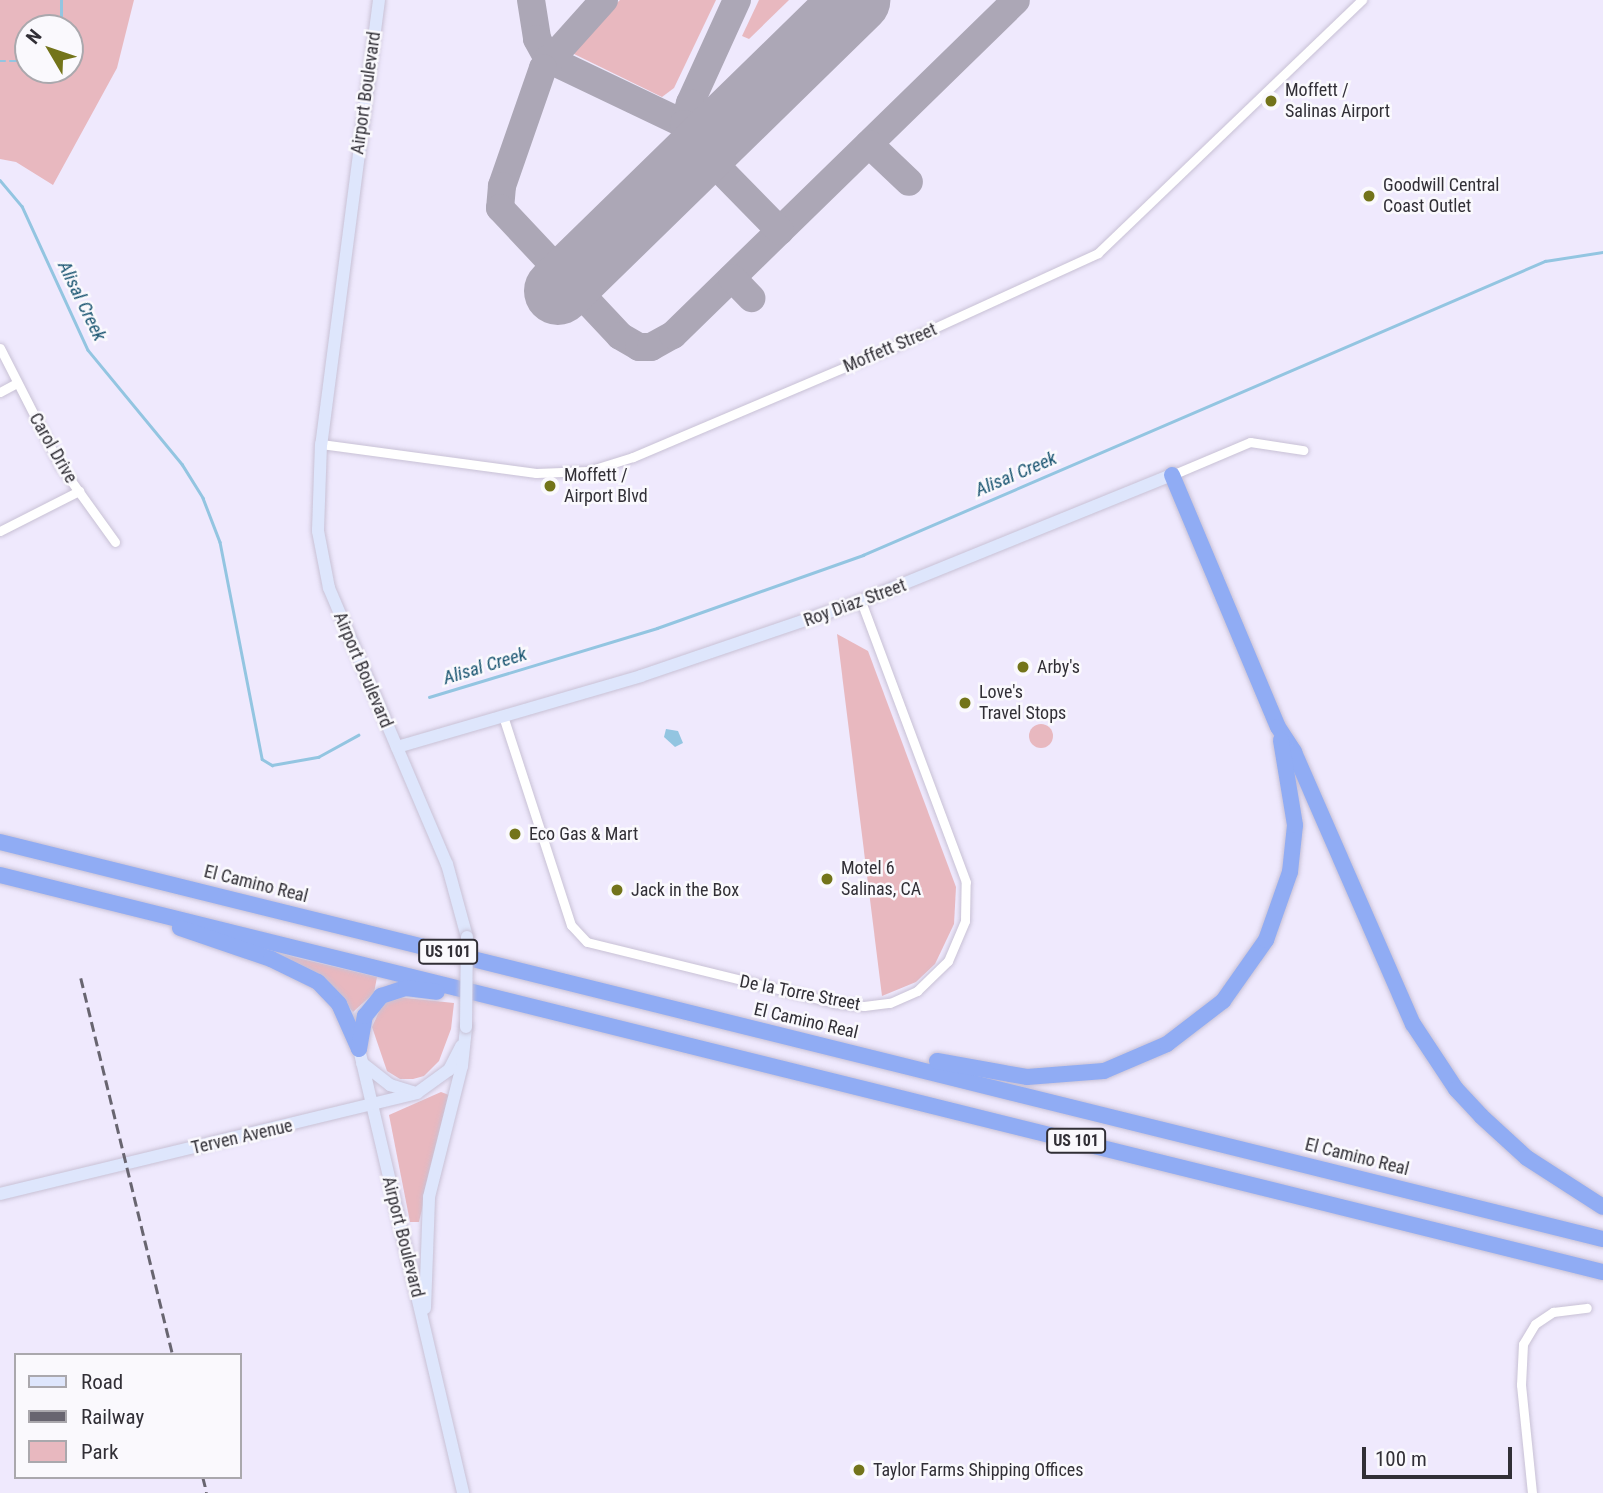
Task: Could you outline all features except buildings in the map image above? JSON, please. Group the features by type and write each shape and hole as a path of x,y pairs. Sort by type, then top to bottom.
{"highway":[{"path":"1172,475 1278,727 1294,752 1397,992 1431,1054 1457,1089 1504,1138 1555,1178 1603,1208"},
{"path":"896,1062 934,1061 1027,1077 1079,1076 1144,1056 1206,1017 1254,961 1286,889 1295,825 1278,727"},
{"name":"El Camino Real","path":"0,842 1603,1239"},
{"name":"US 101","path":"0,875 1603,1272"},
{"path":"81,894 304,973 340,1004 361,1056"},
{"path":"361,1056 372,1005 394,990 419,989 550,1010"}],"main road":[{"name":"Airport Boulevard","path":"379,0 321,444 317,504 322,561 338,614 397,747 461,903 469,973 466,1027 461,1046 462,1066 429,1197 425,1326"},
{"name":"Roy Diaz Street","path":"397,747 641,676 861,601 1172,475"},
{"name":"Terven Avenue","path":"0,1194 371,1107 417,1093 449,1070 461,1046"},
{"name":"Airport Boulevard","path":"361,1056 463,1493"},
{"path":"361,1056 390,1085 417,1093"}],"street":[{"name":"Moffett Street","path":"321,444 536,473 589,471 633,457 895,346 1098,253 1362,0"},
{"name":"Carol Drive","path":"0,348 79,491 115,542"},
{"path":"0,392 17,383"},
{"name":"Roy Diaz Street","path":"1172,475 1250,442 1303,450"},
{"path":"0,531 79,491"},
{"name":"De la Torre Street","path":"503,716 571,925 587,942 835,1003 864,1006 890,1003 917,991 948,961 965,920 966,882 861,601"},
{"path":"1532,1493 1521,1385 1523,1344 1535,1325 1553,1312 1587,1308"}],"green space":[{"path":"0,0 134,0 117,68 53,185 16,162 0,159"},
{"path":"620,0 716,0 674,88 662,97 572,53 575,43"},
{"path":"759,0 789,0 749,39 742,36"},
{"path":"837,634 868,651 956,887 954,924 935,964 916,982 882,996"},
{"path":"1041,724 1052,731 1053,736 1046,747 1041,748 1030,741 1029,736 1036,725"},
{"path":"285,955 377,977 374,993 353,1012 327,980 284,959"},
{"path":"396,997 454,1003 451,1029 439,1061 424,1076 400,1079 387,1071 372,1027 383,1003"},
{"path":"441,1092 449,1095 419,1222 410,1222 389,1115"}],"water":[{"path":"666,729 678,731 683,743 675,747 664,737"}],"waterway":[{"path":"61,0 61,14"},
{"path":"0,61 5,61"},
{"name":"Alisal Creek","path":"0,180 22,206 88,350 182,464 203,498 220,542 262,759 272,765 318,757 358,735"},
{"name":"Alisal Creek","path":"429,697 657,628 863,555 1545,261 1603,252"}],"taxiway":[{"path":"531,0 537,39 548,59 684,124"},
{"path":"604,0 543,68 502,186 500,208 620,336 639,347 651,347 673,335 1016,0"},
{"path":"737,0 690,103 684,124 689,138 780,231"},
{"path":"869,144 909,182"},
{"path":"732,278 751,298"}],"runway":[{"path":"558,291 856,0"}],"railway":[{"path":"81,978 173,1353"},
{"path":"204,1479 207,1493"}],"place":[{"name":"Moffett / Salinas Airport","path":"1271,101"},
{"name":"Goodwill Central Coast Outlet","path":"1369,196"},
{"name":"Moffett / Airport Blvd","path":"550,486"},
{"name":"Arby's","path":"1023,667"},
{"name":"Love's Travel Stops","path":"965,703"},
{"name":"Eco Gas & Mart","path":"515,834"},
{"name":"Motel 6 Salinas, CA","path":"827,879"},
{"name":"Jack in the Box","path":"617,890"},
{"name":"Taylor Farms Shipping Offices","path":"859,1470"}]}
